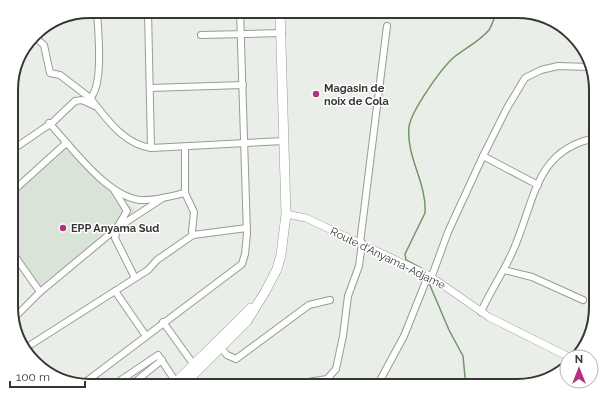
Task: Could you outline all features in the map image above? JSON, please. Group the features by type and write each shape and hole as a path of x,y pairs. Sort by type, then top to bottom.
{"main road":[{"path":"184,379 222,348 247,321 277,269 281,255 286,214 281,18"},
{"path":"182,379 265,292"}],"street":[{"path":"90,98 96,90 98,72 97,18"},
{"path":"148,18 151,148"},
{"path":"89,379 242,264 246,249 247,228 240,18"},
{"path":"327,379 336,369 343,336 348,296 359,266 387,26"},
{"path":"201,35 282,33"},
{"path":"39,40 44,45 50,73 60,75 90,98 123,136 134,144 151,148 184,148 284,141"},
{"path":"382,379 404,336 426,281 434,273 448,232 483,156 507,108 525,78 541,70 558,66 585,67"},
{"path":"150,88 243,86"},
{"path":"18,146 78,100 96,106"},
{"path":"49,123 65,144 113,189 124,195 140,200 163,198 185,193"},
{"path":"481,312 504,270 515,246 544,170 561,151 580,141 589,139"},
{"path":"18,187 65,144"},
{"path":"184,148 185,193 194,212 193,235"},
{"path":"483,156 538,185"},
{"path":"113,189 126,211 118,228 116,238 134,278"},
{"path":"19,313 40,292 118,228 163,198"},
{"name":"Route d'Anyama-Adjame","path":"286,214 306,218 430,276 481,312 506,327 559,352"},
{"path":"29,346 115,291 193,235 247,228"},
{"path":"18,261 40,292"},
{"path":"504,270 532,277 583,300"},
{"path":"115,291 146,336"},
{"path":"222,348 227,355 236,359 309,305 330,300"},
{"path":"163,322 194,365"},
{"path":"122,379 158,355 173,379"},
{"path":"139,379 162,360"}],"shaded area":[{"name":"EPP Anyama Sud","path":"65,149 135,210 41,288 18,255 18,190"}],"waterway":[{"path":"421,268 406,260 405,254 425,213 423,191 413,159 409,138 409,127 411,120 427,91 441,71 453,58 485,34 489,30 494,18"},
{"path":"429,283 449,330 463,356 466,379"}],"place":[{"name":"Magasin de noix de Cola","path":"316,94"},
{"name":"EPP Anyama Sud","path":"63,228"}]}
